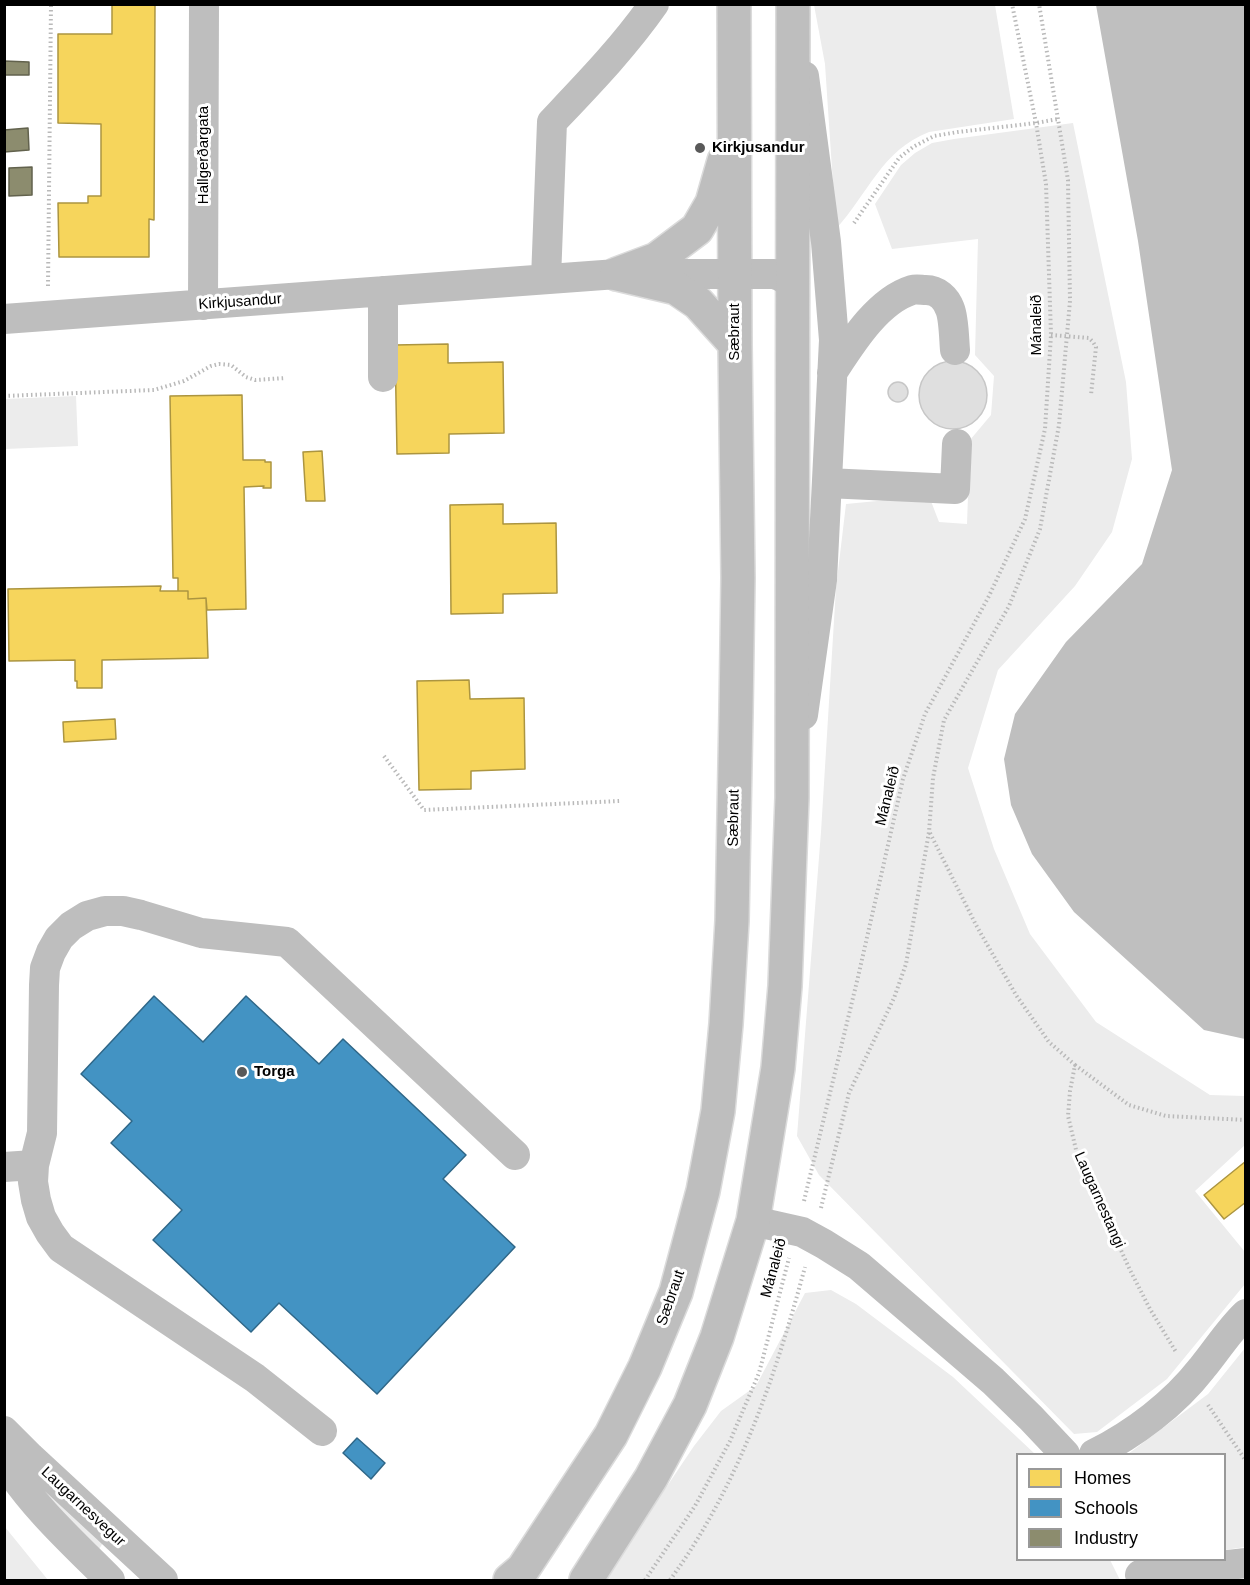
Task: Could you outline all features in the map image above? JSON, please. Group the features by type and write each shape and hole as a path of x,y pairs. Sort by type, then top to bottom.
{"main road":[{"name":"Sæbraut","path":"510,1581 523,1569 611,1435 645,1367 675,1292 703,1191 718,1111 732,921 738,578 734,4"},
{"path":"586,1581 651,1478 690,1405 717,1337 753,1221 778,1068 785,986 792,798 793,4"},
{"path":"616,274 657,259 697,229 712,203 735,122"},
{"path":"616,274 676,288 698,303 735,344"}],"street":[{"name":"Hallgerðargata","path":"203,305 204,4"},
{"path":"546,279 552,122 614,56 654,4"},
{"path":"792,798 822,580 834,340 826,242 793,4"},
{"name":"Kirkjusandur","path":"4,319 616,274 774,274 786,279 793,287"},
{"path":"832,373 854,339 880,310 896,298 914,290 934,290 943,297 951,310 955,350"},
{"path":"383,291 383,377"},
{"path":"826,483 955,489 957,444"},
{"path":"322,1431 255,1378 61,1248 50,1233 38,1209 33,1182 34,1164 42,1133 45,968 59,938 71,926 87,916 105,911 123,911 201,933 287,942 514,1155"},
{"path":"4,1167 34,1164"},
{"path":"753,1221 805,1234 859,1266 975,1366 1031,1418 1063,1453"},
{"path":"1098,1453 1144,1423 1176,1396 1202,1369 1245,1314"},
{"name":"Laugarnesvegur","path":"4,1431 156,1578"},
{"name":"Laugarnesvegur","path":"4,1461 45,1514 110,1581"},
{"path":"1138,1572 1245,1563"}],"path":[{"path":"48,316 51,4"},
{"name":"Mánaleið","path":"670,1581 721,1498 750,1436 776,1367 858,977 903,779 925,714 989,596 1025,519 1045,429 1051,335 1046,184 1012,4"},
{"name":"Mánaleið","path":"645,1581 694,1506 730,1441 759,1373 849,1093 894,998 906,964 929,832 933,778 944,720 1009,606 1040,529 1059,425 1070,301 1068,180 1039,4"},
{"path":"851,227 899,158 913,147 934,136 1058,119"},
{"path":"1051,335 1089,338 1093,342 1096,347 1091,395"},
{"path":"4,396 154,390 183,381 219,364 231,365 246,377 255,380 286,378"},
{"path":"384,756 424,810 620,801"},
{"path":"929,832 976,925 1016,995 1049,1042 1075,1065 1129,1105 1166,1116 1245,1120"},
{"name":"Laugarnestangi","path":"1075,1065 1068,1116 1077,1155 1145,1299 1192,1380 1245,1461"}],"shaded area":[{"path":"814,5 995,5 1014,119 929,132 913,140 887,161 836,229 825,64"},
{"path":"1096,5 1245,5 1245,1039 1204,1030 1074,912 1032,854 1011,805 1004,759 1015,714 1066,642 1142,564 1172,470 1138,241"},
{"path":"1073,123 1126,382 1132,459 1112,532 1075,586 998,670 968,768 994,849 1030,934 1096,1022 1210,1095 1245,1096 1245,1145 1195,1191 1245,1252 1245,1284 1167,1379 1097,1432 1074,1434 819,1175 797,1136 821,832 836,588 846,504 929,496 939,522 967,524 970,440 991,415 994,376 975,355 978,239 892,249 875,204 901,165 932,143"},
{"path":"76,396 78,446 5,449 5,399"},
{"path":"831,1290 856,1304 953,1377 1034,1453 1016,1453 1016,1561 1110,1561 1120,1580 604,1580 694,1446 721,1411 756,1386 805,1293"},
{"path":"1245,1348 1245,1547 1226,1550 1226,1453 1129,1453 1208,1394"},
{"path":"26,1473 104,1541 98,1551"},
{"path":"5,1527 48,1580 5,1580"}],"building: Homes":[{"path":"112,4 155,4 154,220 149,219 149,257 59,257 58,203 88,203 88,196 101,196 101,124 58,123 58,34 112,34"},
{"path":"448,344 448,363 503,362 504,433 449,434 449,453 397,454 395,345"},
{"path":"242,395 243,460 271,462 271,488 244,487 246,609 207,610 206,598 188,599 188,591 178,591 178,578 173,578 170,396"},
{"path":"322,451 325,501 306,501 303,452"},
{"path":"503,504 503,524 556,523 557,593 503,594 503,613 451,614 450,505"},
{"path":"161,586 160,591 188,591 188,599 206,598 208,658 102,660 102,688 77,688 75,660 9,661 8,589"},
{"path":"469,680 470,699 524,698 525,769 471,771 471,789 419,790 417,681"},
{"path":"115,719 116,739 64,742 63,722"},
{"path":"1246,1161 1246,1202 1224,1219 1204,1195"}],"building: Schools":[{"path":"154,996 203,1042 246,996 319,1064 343,1039 466,1155 443,1179 515,1247 377,1394 279,1303 251,1332 153,1240 182,1210 111,1143 132,1121 81,1074"},
{"path":"357,1438 385,1463 371,1479 343,1453"}],"building: Industry":[{"path":"4,61 29,62 29,75 4,75"},
{"path":"28,128 29,150 4,152 4,130"},
{"path":"32,167 32,195 9,196 9,168"}],"building: Other":[{"path":"960,361 972,367 981,376 987,388 985,408 977,419 960,429 946,429 929,419 921,408 919,388 929,371 940,363"},
{"path":"898,382 905,385 908,392 905,399 898,402 891,399 888,392 891,385"}],"place":[{"name":"Kirkjusandur","path":"700,148"},
{"name":"Torga","path":"242,1072"}]}
